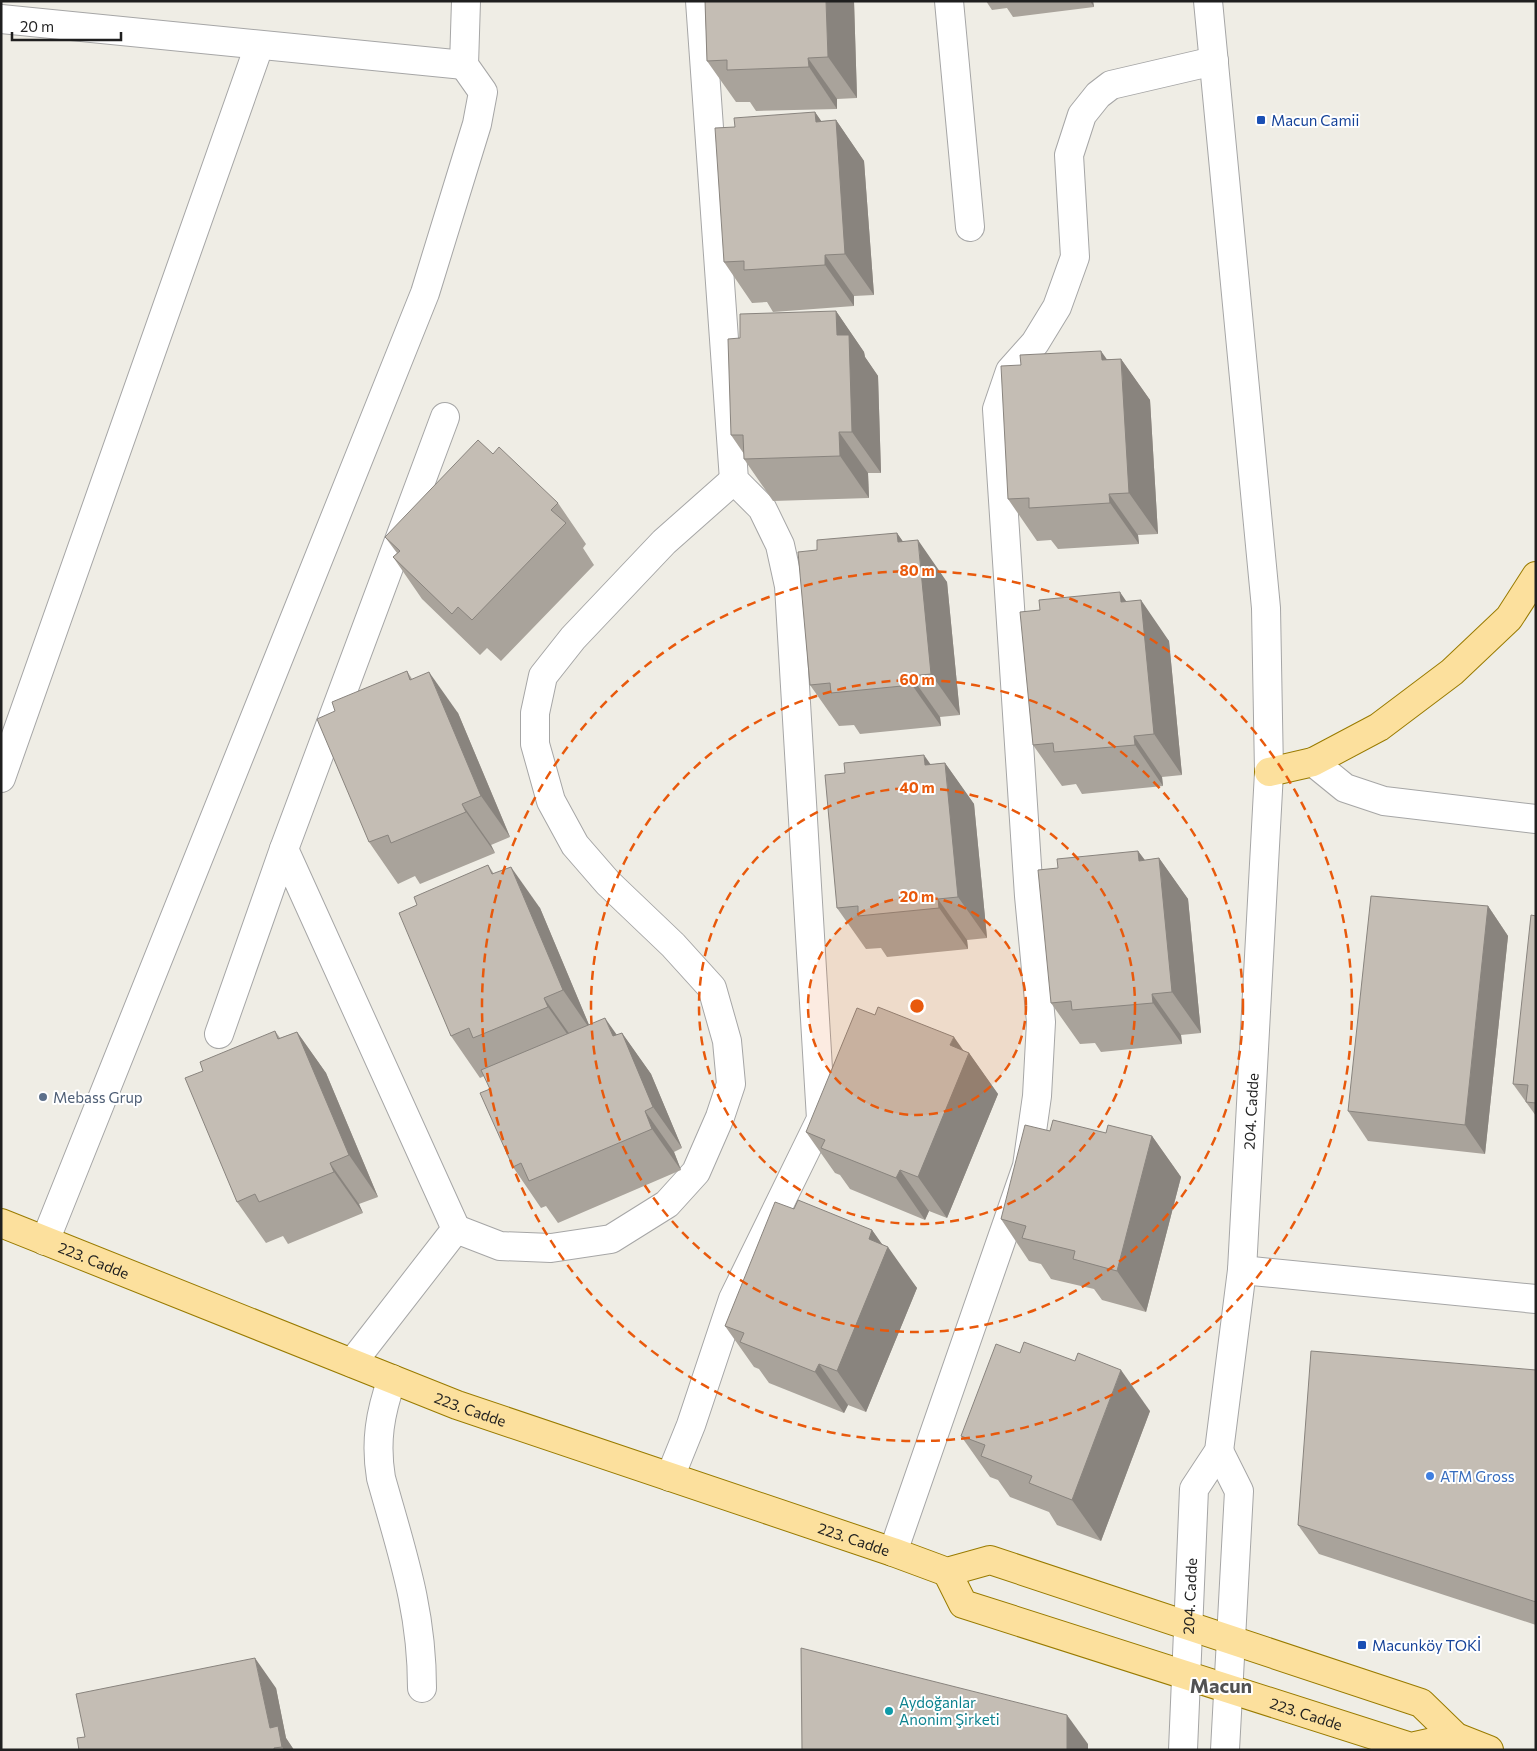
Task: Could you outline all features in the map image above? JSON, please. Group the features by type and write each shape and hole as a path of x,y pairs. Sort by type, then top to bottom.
{"main road":[{"path":"1269,772 1313,762 1379,727 1452,672 1509,618 1536,576"},
{"name":"223. Cadde","path":"1,1224 457,1405 893,1552 947,1572 962,1604 1411,1748 1456,1737"},
{"path":"947,1572 990,1560 1421,1703 1456,1737 1490,1750"}],"street":[{"path":"45,1241 425,294 477,124 483,92 464,65 466,1"},
{"path":"670,1477 691,1426 733,1299 821,1119 789,586 780,545 762,508 734,480 700,1"},
{"path":"950,1 970,227"},
{"name":"204. Cadde","path":"1183,1750 1194,1489 1219,1451 1242,1270 1269,772 1266,608 1208,1"},
{"path":"1,19 464,65"},
{"path":"1,778 259,46"},
{"path":"893,1552 1027,1166 1037,1096 1041,1022 1028,896 997,409 1010,371 1035,343 1057,307 1076,257 1069,154 1082,115 1098,95 1111,85 1214,61"},
{"path":"219,1034 284,849 445,417"},
{"path":"284,849 456,1228 500,1246 551,1248 611,1239 667,1204 696,1172 720,1117 731,1084 727,1041 712,988 673,945 608,883 575,845 551,801 535,744 535,713 543,676 573,638 664,542 734,480"},
{"path":"1313,762 1345,788 1384,802 1536,819"},
{"path":"352,1363 456,1228"},
{"path":"1242,1270 1536,1299"},
{"path":"392,1379 382,1409 377,1435 377,1457 380,1478 416,1605 422,1659 422,1688"},
{"path":"1219,1451 1239,1491 1225,1750"}],"building":[{"path":"705,1 826,1 828,57 808,58 809,67 727,70 727,60 707,61"},
{"path":"815,112 816,122 836,120 845,254 825,255 825,265 744,270 744,261 724,262 715,128 735,127 734,118"},
{"path":"836,311 837,335 849,335 852,432 839,432 840,456 744,459 743,435 731,435 728,339 740,338 740,314"},
{"path":"1101,351 1102,360 1121,359 1129,493 1109,494 1110,503 1029,508 1029,498 1008,499 1001,366 1021,365 1020,355"},
{"path":"478,440 493,454 499,447 558,503 551,510 566,523 472,620 458,607 452,614 393,557 400,551 385,537"},
{"path":"897,533 898,542 918,540 931,674 911,676 912,685 831,693 830,683 810,685 798,552 817,550 817,540"},
{"path":"1120,592 1121,602 1141,600 1154,734 1134,736 1135,745 1054,752 1053,743 1033,745 1020,612 1040,610 1039,600"},
{"path":"407,671 410,680 429,672 481,796 462,804 466,812 391,843 388,835 369,842 317,719 335,711 332,702"},
{"path":"924,755 925,765 945,763 958,897 938,899 939,908 858,916 858,906 837,908 825,775 845,773 844,763"},
{"path":"1138,851 1139,861 1159,858 1172,992 1152,994 1153,1003 1072,1010 1071,1001 1051,1003 1038,870 1058,868 1057,859"},
{"path":"488,865 492,874 511,867 563,990 544,998 548,1007 473,1038 469,1028 451,1036 399,913 417,905 414,897"},
{"path":"1371,896 1488,906 1465,1125 1348,1111"},
{"path":"1531,915 1536,916 1536,1103 1526,1102 1528,1085 1513,1084"},
{"path":"878,1007 954,1037 950,1045 969,1053 918,1177 900,1170 896,1178 821,1148 825,1140 806,1132 857,1008 875,1015"},
{"path":"605,1018 613,1036 622,1033 653,1107 645,1111 652,1129 529,1181 521,1163 513,1167 480,1093 490,1089 481,1070"},
{"path":"275,1031 278,1039 297,1032 349,1155 330,1163 334,1172 259,1202 255,1194 237,1202 185,1078 203,1071 200,1062"},
{"path":"1053,1120 1106,1133 1108,1125 1152,1136 1117,1271 1073,1259 1075,1251 1022,1238 1026,1226 1001,1219 1025,1125 1050,1131"},
{"path":"798,1200 872,1230 869,1239 888,1247 837,1371 819,1364 815,1372 740,1342 744,1333 725,1326 775,1202 794,1209"},
{"path":"1024,1342 1075,1361 1078,1353 1121,1370 1072,1500 1029,1483 1032,1476 981,1456 985,1445 961,1436 996,1344 1020,1353"},
{"name":"ATM Gross","path":"1311,1351 1536,1370 1536,1602 1298,1525"},
{"path":"801,1648 1067,1715 1067,1750 802,1750"},
{"path":"255,1658 270,1728 278,1726 282,1747 274,1748 274,1750 79,1750 77,1738 85,1737 76,1694"}],"place":[{"name":"Macun Camii","path":"1261,120"},
{"name":"Mebass Grup","path":"43,1097"},
{"name":"ATM Gross","path":"1430,1476"},
{"name":"Macunköy TOKİ","path":"1362,1645"},
{"name":"Aydoğanlar Anonim Şirketi","path":"889,1711"}],"district":[{"name":"Macun","path":"1221,1685"}]}
